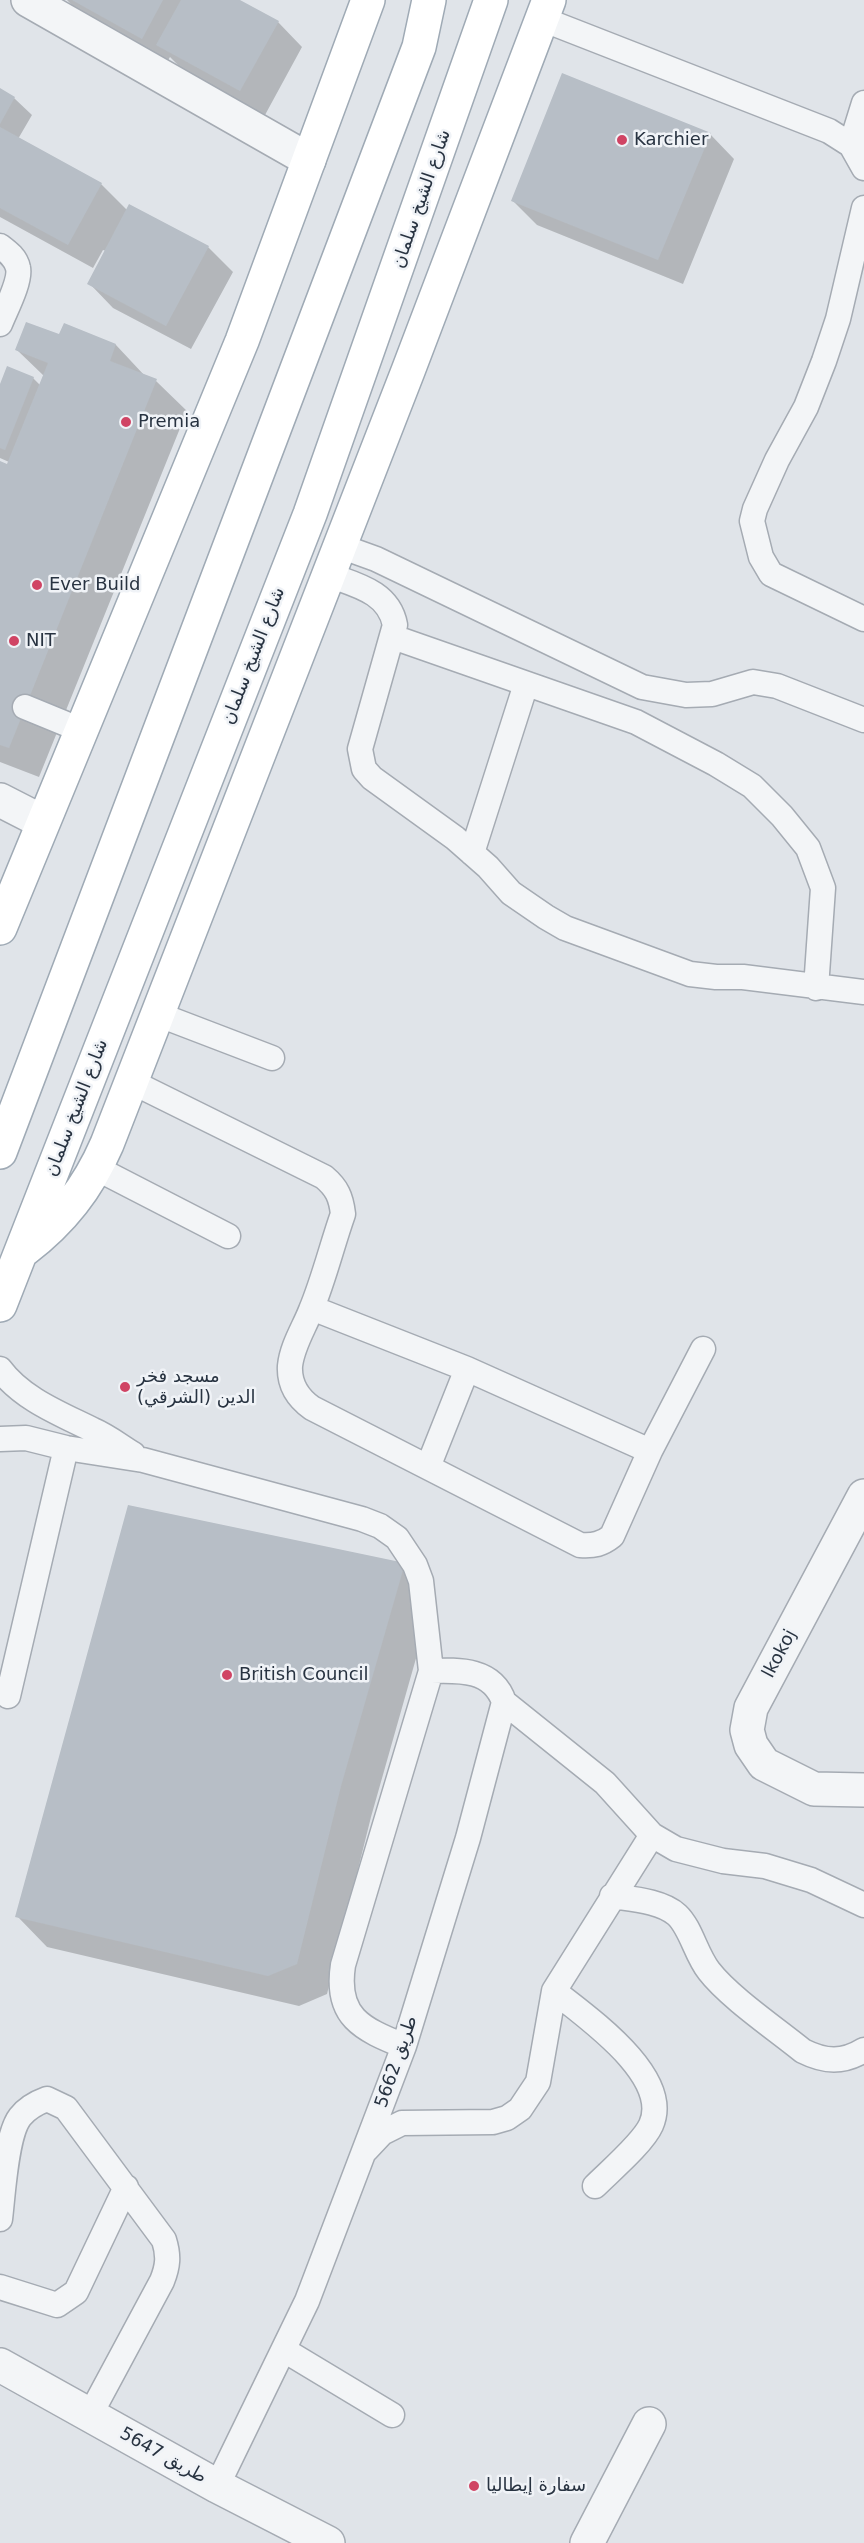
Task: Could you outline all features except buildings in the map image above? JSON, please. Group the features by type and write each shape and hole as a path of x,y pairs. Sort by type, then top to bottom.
{"main road":[{"path":"0,928 242,341 368,0"},
{"path":"0,1152 419,46 429,0"},
{"name":"شارع الشيخ سلمان","path":"0,1305 310,514 491,0"},
{"path":"20,1253 45,1234 67,1212 96,1168 546,10"}],"street":[{"path":"28,0 309,160"},
{"path":"0,800 43,822"},
{"name":"lkokoj","path":"864,1496 751,1708 747,1730 751,1745 764,1764 814,1789 864,1790"},
{"name":"طريق 5647","path":"0,2365 217,2487 328,2543"},
{"path":"587,2543 649,2424"}],"lane":[{"path":"546,10 829,131 859,156"},
{"path":"859,156 864,103"},
{"path":"864,208 838,319 824,360 806,407 777,460 755,509 753,521 761,557 771,574 864,619"},
{"path":"0,246 11,254 19,269 14,289 0,324"},
{"path":"334,560 376,559 642,687 686,694 712,694 753,682 777,686 864,720"},
{"path":"334,560 382,599 393,614 395,625 360,749 360,759 364,769 372,778 455,838 512,893 546,917 565,927 690,974 743,977 816,988 864,992"},
{"path":"393,637 636,722 752,786 782,816 808,848 823,888 816,988"},
{"path":"471,853 526,684"},
{"path":"25,707 81,730"},
{"path":"157,1014 272,1058"},
{"path":"130,1082 324,1178 336,1188 343,1214 290,1366 295,1391 303,1401 312,1408 580,1545 592,1546 603,1543 612,1536 650,1451 703,1348"},
{"path":"96,1168 228,1236"},
{"path":"312,1308 467,1369 650,1451"},
{"path":"0,1369 23,1392 143,1460"},
{"path":"428,1467 467,1369"},
{"path":"0,1439 26,1438 66,1448 143,1460 362,1519 380,1526 397,1538 407,1550 421,1581 431,1671 340,1980 346,2007 355,2021 367,2031 404,2046"},
{"path":"8,1696 66,1448"},
{"path":"431,1671 464,1670 490,1681 501,1692 504,1702 605,1783 652,1835 676,1849 723,1861 765,1866 800,1876 864,1905"},
{"name":"طريق 5662","path":"217,2487 307,2301 404,2046 468,1838 504,1702"},
{"path":"365,2152 382,2133 402,2124 493,2122 507,2118 520,2109 538,2082 554,1991 652,1835"},
{"path":"612,1896 654,1904 678,1915 697,1955 710,1973 803,2051 818,2059 835,2061 851,2058 864,2050"},
{"path":"554,1991 625,2051 645,2078 654,2102 651,2124 644,2135 595,2186"},
{"path":"0,2219 12,2133 18,2119 28,2108 47,2099 66,2108 164,2240 168,2253 167,2268 90,2415"},
{"path":"0,2287 57,2305 68,2300 76,2292 126,2187"},
{"path":"284,2350 392,2415"}],"place":[{"name":"Karchier","path":"622,140"},
{"name":"Premia","path":"126,422"},
{"name":"Ever Build","path":"37,585"},
{"name":"NIT","path":"14,641"},
{"name":"مسجد فخر الدين (الشرقي)","path":"125,1387"},
{"name":"British Council","path":"227,1675"},
{"name":"سفارة إيطاليا","path":"474,2486"}]}
